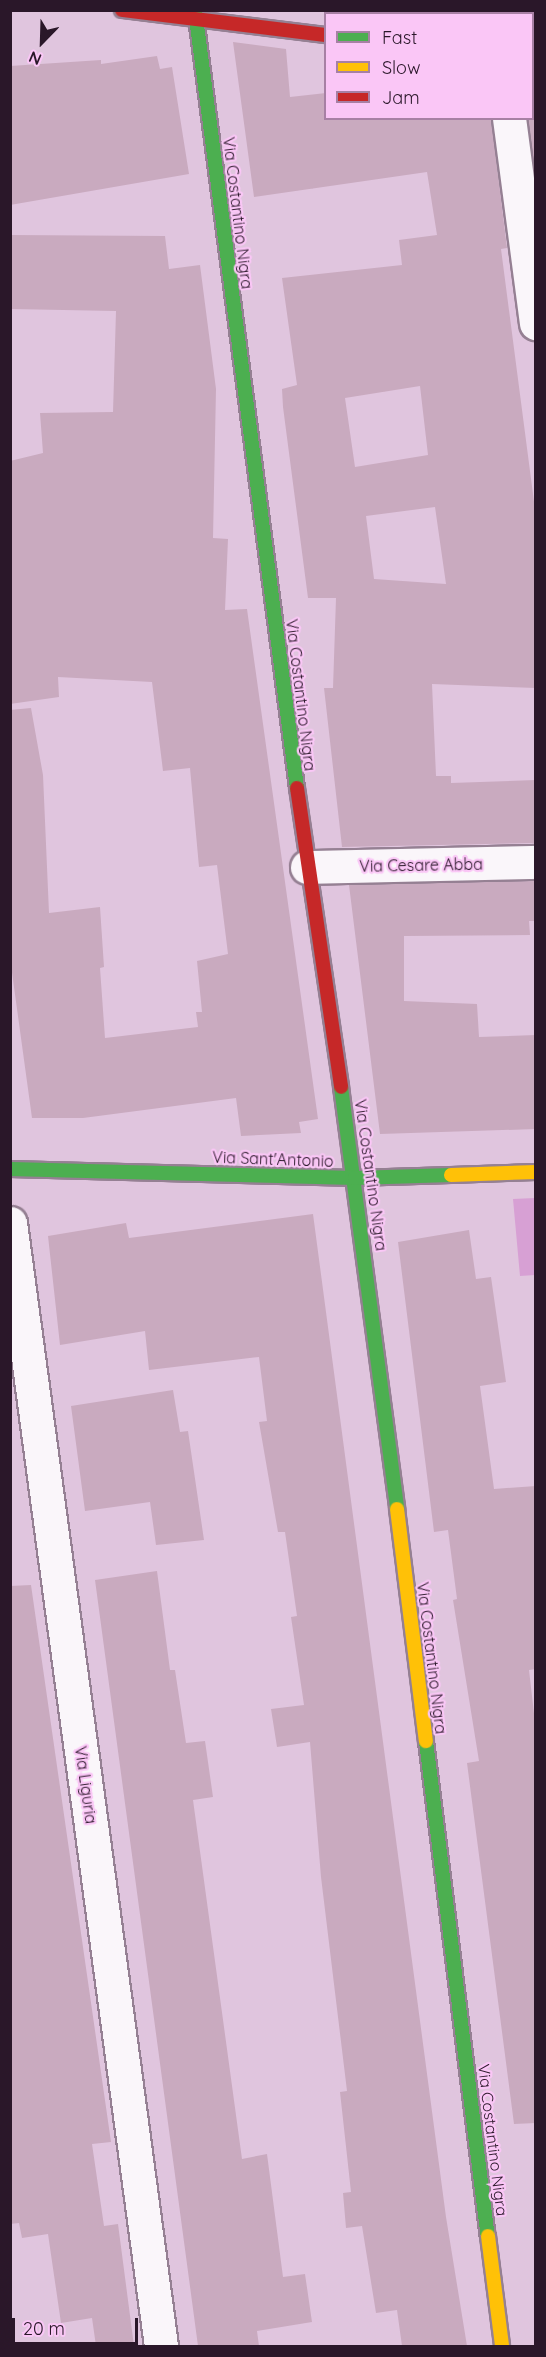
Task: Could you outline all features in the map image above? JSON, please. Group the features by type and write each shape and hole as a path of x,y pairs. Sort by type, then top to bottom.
{"street":[{"path":"122,10 196,15 324,35"},
{"name":"Via Costantino Nigra","path":"196,15 307,867 356,1178 502,2346"},
{"path":"509,120 536,323"},
{"name":"Via Cesare Abba","path":"307,867 536,862"},
{"name":"Via Sant'Antonio","path":"10,1169 356,1178 536,1172"},
{"name":"Via Liguria","path":"10,1223 160,2346"}],"shaded area":[{"path":"535,1198 535,1275 520,1276 513,1199"}],"building":[{"path":"233,42 286,49 290,97 324,93 324,120 491,120 507,248 501,249 536,517 536,688 432,684 436,776 451,776 451,783 536,780 536,843 342,847 324,688 333,688 336,598 308,598 283,407 282,389 297,385 282,278 402,265 399,240 437,235 427,172 254,197","holes":["420,386 428,455 355,467 345,398","435,507 446,584 374,579 366,516"]},
{"path":"157,56 160,69 172,67 189,174 10,205 10,66 101,60 101,64"},
{"path":"534,118 536,118 536,176 528,120 534,120"},
{"path":"10,235 165,236 169,269 200,265 216,389 213,538 228,539 225,610 247,609 318,1119 299,1122 301,1133 241,1136 236,1098 83,1118 32,1118 10,958 10,710 31,708 43,775 49,913 100,907 104,967 100,968 105,1038 198,1027 196,1012 202,1012 197,961 228,954 217,865 199,867 190,768 163,771 152,682 58,677 59,697 10,704 10,461 43,453 40,413 113,412 116,311 10,309"},
{"path":"536,881 536,921 529,921 530,935 404,936 404,1001 477,1004 479,1037 536,1035 536,1129 380,1134 349,885"},
{"path":"313,1214 446,2217 467,2346 402,2346 397,2310 376,2313 362,2226 346,2228 343,2193 351,2192 340,2092 347,2091 321,1877 310,1742 277,1747 271,1709 304,1705 291,1617 297,1616 285,1532 278,1532 259,1422 267,1421 259,1357 149,1370 145,1331 60,1345 48,1236 126,1223 129,1238"},
{"path":"469,1230 476,1279 491,1277 506,1382 480,1386 494,1489 536,1486 536,1669 529,1670 536,1731 536,2123 514,2124 467,1763 479,1761 453,1600 457,1599 448,1530 434,1532 398,1242"},
{"path":"173,1390 180,1432 188,1431 204,1540 156,1545 150,1502 85,1511 71,1406"},
{"path":"157,1571 170,1670 175,1670 186,1743 205,1741 213,1797 193,1800 242,2159 267,2154 283,2277 305,2274 312,2322 257,2331 259,2346 198,2346 95,1580"},
{"path":"31,1585 111,2142 92,2144 104,2226 118,2224 134,2346 96,2346 92,2318 61,2323 48,2234 22,2238 19,2223 10,2224 10,1586"}],"traffic: fast":[{"path":"195,10 297,788"},
{"path":"341,1087 397,1509"},
{"path":"10,1169 355,1178 451,1175"},
{"path":"426,1741 488,2236"}],"traffic: slow":[{"path":"451,1175 536,1172"},
{"path":"397,1509 426,1741"},
{"path":"488,2236 502,2346"}],"traffic: jam":[{"path":"122,10 324,35"},
{"path":"297,788 341,1087"}]}
